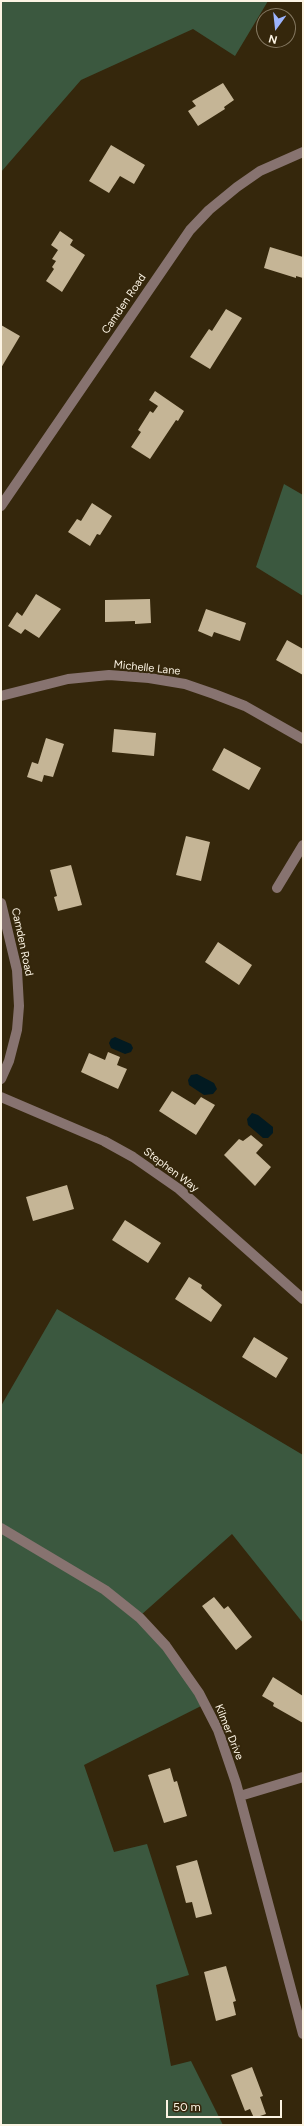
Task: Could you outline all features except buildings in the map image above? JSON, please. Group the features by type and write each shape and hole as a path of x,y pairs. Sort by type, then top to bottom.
{"street":[{"name":"Camden Road","path":"1,506 190,230 210,210 237,187 260,171 303,152"},
{"name":"Michelle Lane","path":"1,696 68,679 108,675 149,678 185,684 245,706 303,739"},
{"path":"277,888 303,845"},
{"name":"Camden Road","path":"1,903 17,970 19,1006 18,1030 9,1061 1,1079"},
{"name":"Stephen Way","path":"1,1097 104,1141 133,1157 179,1189 303,1299"},
{"name":"Kilmer Drive","path":"1,1528 105,1590 140,1618 166,1646 199,1693 218,1730 240,1796 303,2034"},
{"path":"240,1796 303,1777"}],"green space":[{"path":"1,1 268,1 264,8 256,8 256,21 235,56 193,29 81,80 1,172"},
{"path":"284,484 303,495 303,596 256,567"},
{"path":"57,1309 303,1455 303,1623 232,1534 141,1615 207,1703 84,1765 114,1852 147,1844 189,1975 156,1985 171,2066 191,2061 223,2125 1,2125 1,1406"}],"water":[{"path":"115,1037 131,1044 133,1048 131,1052 125,1054 111,1048 109,1043 111,1039"},
{"path":"197,1074 214,1083 217,1089 213,1094 204,1095 189,1085 188,1080 191,1075"},
{"path":"252,1113 258,1115 273,1127 273,1133 268,1138 263,1138 248,1125 247,1119"}]}
